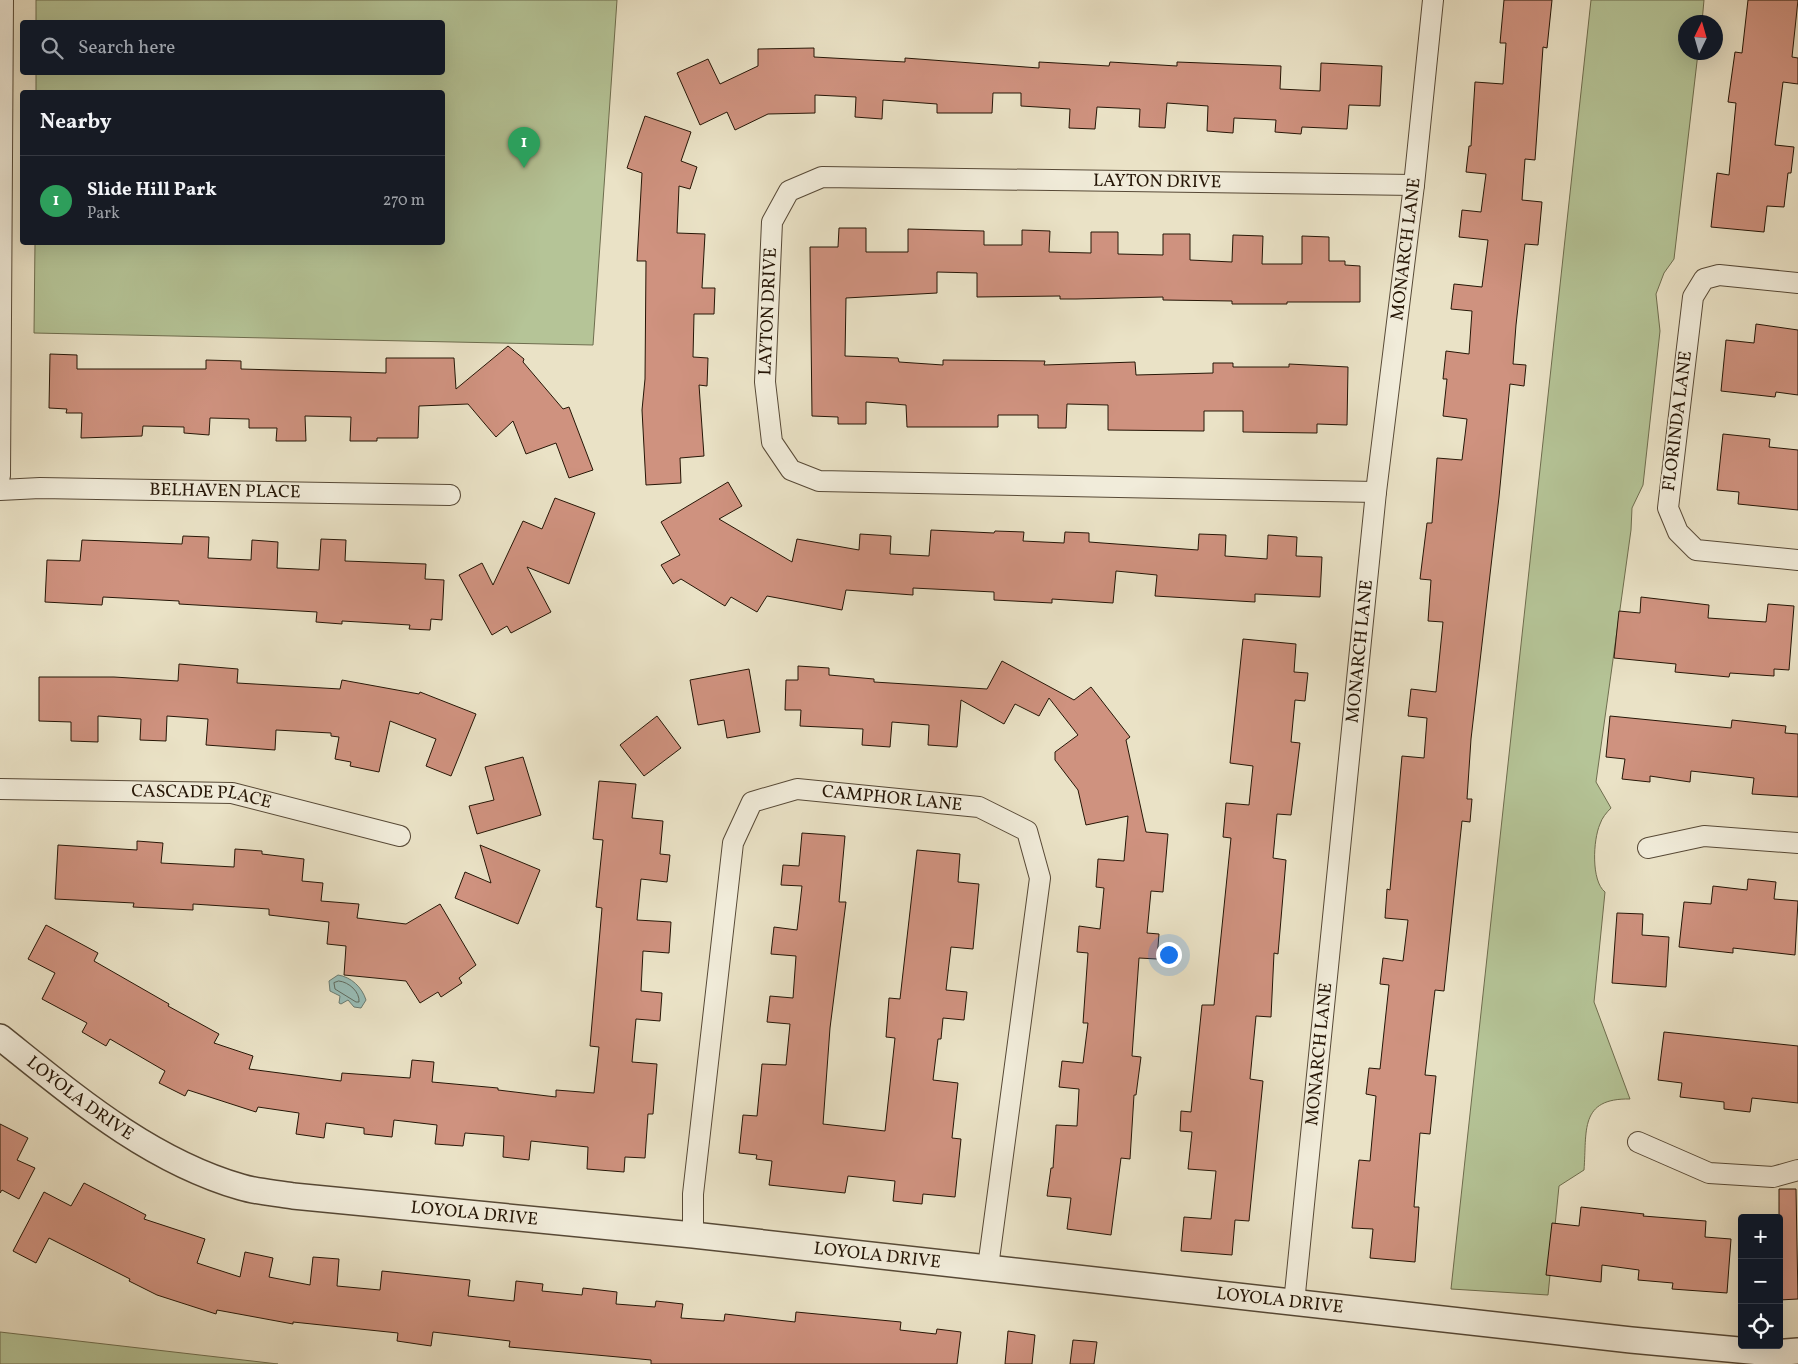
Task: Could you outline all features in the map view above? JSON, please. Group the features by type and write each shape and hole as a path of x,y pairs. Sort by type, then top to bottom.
{"street":[{"path":"0,476 3,0"},
{"name":"MONARCH LANE","path":"1294,1303 1376,492 1414,185 1433,0"},
{"name":"LAYTON DRIVE","path":"1376,492 819,481 791,470 772,442 765,382 772,222 789,191 822,178 1414,185"},
{"name":"FLORINDA LANE","path":"1798,283 1719,274 1704,279 1693,298 1668,508 1678,532 1696,550 1798,560"},
{"name":"BELHAVEN PLACE","path":"0,490 40,488 450,495"},
{"name":"CASCADE PLACE","path":"0,789 232,793 400,836"},
{"name":"CAMPHOR LANE","path":"693,1235 693,1194 733,843 752,802 798,789 980,807 1027,831 1040,878 988,1267"},
{"path":"1648,848 1704,836 1798,843"},
{"name":"LOYOLA DRIVE","path":"0,1037 92,1109 142,1144 189,1168 241,1187 293,1196 693,1235 1294,1303 1762,1352 1798,1351"},
{"path":"1638,1142 1708,1174 1772,1177 1798,1170"}],"green space":[{"path":"36,0 617,0 593,345 34,333 35,245 445,245 445,90 36,90 36,75 445,75 445,20 36,20"},
{"path":"1591,0 1704,0 1703,15 1678,15 1678,60 1697,60 1674,259 1664,273 1656,294 1660,331 1643,485 1632,508 1631,530 1596,782 1611,808 1601,822 1595,850 1597,879 1600,887 1605,892 1594,1002 1630,1099 1614,1100 1602,1104 1594,1111 1586,1130 1584,1170 1559,1186 1548,1295 1451,1289"},
{"path":"0,1332 278,1364 0,1364"}],"water":[{"path":"338,975 352,980 362,991 366,1000 361,1008 354,1007 348,1000 341,1004 339,1003 340,996 330,991 329,981"}],"building":[{"path":"1504,0 1552,0 1547,48 1543,47 1535,160 1525,159 1522,200 1542,202 1538,245 1525,244 1513,364 1526,365 1524,386 1510,384 1471,739 1467,799 1472,799 1470,822 1462,821 1444,991 1435,990 1425,1075 1436,1076 1430,1134 1420,1133 1414,1207 1419,1207 1415,1262 1370,1258 1373,1229 1352,1228 1359,1160 1370,1161 1376,1096 1366,1094 1369,1068 1380,1069 1389,985 1380,984 1383,958 1403,961 1408,920 1385,918 1387,889 1390,890 1402,756 1424,758 1427,718 1408,716 1411,689 1436,692 1443,622 1428,621 1431,580 1420,579 1427,523 1432,523 1437,458 1462,460 1467,419 1443,416 1447,379 1443,379 1446,351 1469,354 1472,311 1451,309 1454,284 1482,287 1488,240 1459,237 1462,210 1481,212 1486,174 1466,172 1469,146 1471,146 1475,82 1503,84 1506,43 1500,43"},
{"path":"1748,0 1798,0 1792,57 1798,58 1798,84 1783,82 1775,145 1794,147 1791,173 1788,173 1784,207 1767,206 1764,232 1711,227 1717,173 1729,175 1736,103 1728,102 1735,52 1742,53"},
{"path":"814,48 814,57 905,62 905,58 1039,68 1039,62 1109,66 1110,62 1177,66 1177,62 1281,66 1280,89 1320,91 1321,63 1382,66 1380,106 1349,105 1347,129 1302,127 1301,134 1275,132 1276,120 1234,118 1233,133 1207,131 1208,106 1167,103 1165,128 1139,127 1140,109 1097,107 1095,129 1069,128 1070,109 1021,106 1021,93 993,93 992,113 937,113 937,104 883,100 882,119 855,117 856,97 815,95 815,113 768,114 735,130 727,112 700,125 677,73 708,59 720,84 758,66 758,49"},
{"path":"645,116 691,132 681,161 697,167 690,189 679,186 677,233 705,234 702,288 715,288 714,314 694,314 693,357 708,358 707,386 699,385 704,456 680,458 681,483 646,485 642,410 645,379 646,261 637,261 642,173 627,168"},
{"path":"839,228 866,228 866,252 908,252 908,229 984,231 984,245 1022,245 1022,230 1050,231 1049,252 1091,253 1091,232 1118,232 1118,254 1163,255 1163,234 1190,234 1190,260 1232,262 1233,235 1263,236 1262,264 1302,264 1302,236 1329,237 1329,261 1345,261 1345,265 1360,266 1360,302 1232,304 1232,301 1163,300 1163,297 1060,299 1060,296 977,297 977,273 937,272 937,293 846,298 845,356 898,358 899,362 943,365 943,360 1045,361 1044,365 1135,362 1136,375 1213,373 1213,363 1233,363 1233,367 1289,367 1289,364 1348,367 1347,425 1317,424 1317,433 1243,432 1243,411 1204,411 1204,431 1108,430 1108,405 1067,404 1066,428 1038,428 1038,415 998,415 998,427 907,427 906,405 866,402 866,424 838,424 838,417 812,416 810,247 838,247"},
{"path":"1756,324 1798,330 1798,395 1776,392 1775,397 1721,391 1726,340 1754,343"},
{"path":"508,346 524,359 523,362 563,409 569,407 593,470 569,478 556,443 526,454 513,421 496,437 468,404 419,406 418,438 377,438 377,441 350,441 351,417 305,416 306,441 276,441 277,428 249,428 249,419 210,418 209,435 184,433 184,427 143,426 142,436 81,438 82,413 66,413 67,409 49,408 50,354 77,355 77,369 206,369 206,360 241,361 241,369 386,373 386,358 454,358 456,389"},
{"path":"1723,434 1770,439 1769,447 1798,450 1798,510 1738,504 1739,492 1717,490"},
{"path":"728,482 742,506 719,519 792,562 797,539 859,550 860,534 891,536 890,554 929,556 931,530 994,533 995,531 1024,532 1023,541 1064,543 1065,532 1089,533 1089,542 1198,550 1199,534 1226,535 1225,556 1267,559 1268,535 1297,537 1296,556 1322,557 1320,597 1255,594 1255,602 1155,596 1157,575 1116,571 1113,603 1052,599 1052,603 994,600 994,592 913,588 913,595 846,590 842,610 767,596 757,612 731,597 725,606 681,579 673,584 661,565 680,555 661,522"},
{"path":"555,498 595,513 569,584 527,567 551,612 511,633 507,626 492,635 459,575 482,563 493,585 523,521 542,529"},
{"path":"183,536 209,537 208,558 251,560 252,540 278,542 277,568 319,570 321,539 346,540 345,561 426,564 425,579 444,580 442,620 431,619 430,630 409,629 410,625 342,621 342,624 316,622 317,612 179,604 179,601 103,597 102,605 45,602 47,560 80,561 82,540 182,544"},
{"path":"1641,597 1709,605 1708,618 1766,622 1768,604 1794,606 1789,670 1774,669 1774,676 1730,673 1729,677 1675,672 1676,664 1614,658 1619,611 1640,613"},
{"path":"1243,639 1296,644 1294,672 1308,673 1305,701 1295,700 1291,742 1300,743 1291,815 1277,814 1273,858 1286,860 1278,954 1274,953 1271,1017 1256,1016 1250,1079 1263,1081 1249,1221 1235,1220 1232,1255 1181,1251 1184,1217 1211,1219 1216,1171 1188,1169 1192,1132 1180,1131 1181,1111 1191,1112 1202,1005 1214,1005 1231,838 1223,837 1226,803 1249,805 1253,766 1230,763"},
{"path":"1002,661 1074,700 1091,687 1130,737 1126,740 1146,832 1168,834 1163,892 1151,891 1147,933 1159,934 1157,959 1139,958 1132,1056 1141,1057 1136,1095 1134,1095 1130,1159 1121,1158 1111,1235 1067,1229 1071,1198 1047,1196 1051,1168 1053,1168 1056,1125 1077,1126 1079,1089 1059,1087 1062,1061 1083,1063 1088,1023 1083,1023 1088,953 1077,952 1079,926 1100,929 1104,888 1096,887 1098,859 1124,861 1128,816 1086,825 1078,790 1055,760 1055,752 1078,735 1049,698 1039,716 1015,704 1004,724 961,700 957,747 928,745 929,725 892,722 890,747 862,745 863,729 800,726 801,710 785,710 786,680 798,680 798,666 829,668 829,675 874,679 874,682 987,689"},
{"path":"179,664 238,669 237,683 340,689 342,680 419,694 420,692 476,714 451,776 426,766 436,739 390,721 379,772 350,766 351,762 335,759 339,737 331,736 331,733 276,730 275,750 206,745 208,719 167,716 166,741 140,740 141,719 98,716 98,742 71,741 71,722 39,721 39,677 114,677 178,681"},
{"path":"749,669 760,732 727,738 724,720 698,725 690,680"},
{"path":"657,716 681,748 644,776 620,745"},
{"path":"1610,716 1731,728 1732,720 1786,726 1785,733 1798,734 1798,797 1752,794 1754,778 1691,771 1690,782 1650,776 1650,782 1622,779 1625,759 1606,757"},
{"path":"523,757 541,815 477,834 469,806 494,800 485,767"},
{"path":"599,781 636,784 632,818 663,821 660,854 670,855 667,882 641,879 637,920 671,922 669,953 643,951 641,991 662,993 660,1021 636,1019 632,1062 657,1064 653,1114 648,1114 645,1158 625,1157 624,1172 587,1169 588,1147 531,1141 529,1160 503,1157 504,1136 465,1133 463,1146 435,1144 437,1125 394,1120 392,1137 364,1134 364,1128 326,1123 324,1138 296,1134 299,1113 258,1107 256,1112 188,1090 185,1096 159,1083 165,1071 110,1039 106,1046 82,1032 87,1023 42,999 55,973 28,959 46,925 98,953 94,961 169,1004 168,1006 219,1034 214,1043 253,1056 249,1069 341,1081 342,1073 410,1078 412,1060 434,1062 432,1082 498,1088 498,1090 556,1097 556,1090 594,1093 599,1047 590,1046 602,908 596,907 603,840 593,839"},
{"path":"802,833 845,836 839,902 846,902 830,1028 823,1124 885,1131 895,1038 886,1037 889,998 900,999 917,850 960,854 958,882 979,884 973,949 951,947 946,990 967,992 964,1020 943,1018 941,1039 938,1039 933,1080 958,1083 952,1138 961,1139 955,1197 923,1194 922,1204 893,1201 895,1181 848,1176 845,1193 769,1185 772,1161 756,1159 757,1155 739,1153 743,1115 757,1116 762,1064 786,1065 790,1024 767,1022 770,996 793,998 796,956 771,954 774,927 797,930 802,886 781,885 783,865 799,866"},
{"path":"137,841 163,843 161,863 234,867 235,849 262,851 262,854 304,859 302,881 323,883 321,901 359,904 357,918 406,924 440,904 476,965 459,978 462,983 441,997 438,992 420,1003 406,981 344,975 346,946 327,944 329,922 269,915 269,909 193,904 193,910 133,907 134,903 55,899 58,845 137,850"},
{"path":"480,845 540,870 518,924 455,898 465,872 491,883"},
{"path":"1748,879 1776,882 1774,899 1798,901 1795,955 1733,948 1733,953 1679,947 1684,902 1711,904 1713,886 1747,890"},
{"path":"1617,913 1643,914 1642,935 1669,937 1666,987 1612,983"},
{"path":"1664,1032 1798,1046 1798,1103 1752,1098 1750,1112 1724,1109 1724,1102 1680,1097 1682,1083 1658,1080"},
{"path":"0,1124 28,1138 17,1160 35,1168 19,1199 2,1190 0,1193"},
{"path":"84,1183 146,1215 144,1219 205,1239 197,1263 240,1277 245,1252 273,1258 269,1277 310,1285 313,1257 339,1259 337,1286 380,1290 382,1271 470,1280 468,1296 514,1301 516,1281 543,1284 542,1291 582,1295 583,1288 617,1292 616,1304 655,1307 656,1301 683,1304 681,1318 724,1321 725,1314 795,1322 796,1312 901,1322 900,1330 936,1334 937,1329 961,1332 957,1364 651,1364 651,1360 509,1347 510,1341 433,1332 431,1346 397,1341 398,1333 293,1322 293,1324 217,1310 216,1314 157,1295 129,1281 130,1279 49,1238 36,1263 13,1251 44,1192 71,1206"},
{"path":"1779,1189 1796,1189 1798,1299 1783,1300 1783,1214 1779,1214"},
{"path":"1581,1207 1644,1214 1643,1216 1706,1221 1705,1237 1731,1239 1727,1293 1672,1289 1673,1283 1638,1280 1639,1270 1602,1265 1601,1282 1546,1275 1552,1223 1579,1226"},
{"path":"1008,1331 1035,1335 1032,1364 1005,1364"},
{"path":"1073,1340 1097,1342 1094,1364 1070,1364"}],"place":[{"name":"Slide Hill Park","path":"524,168"}]}
